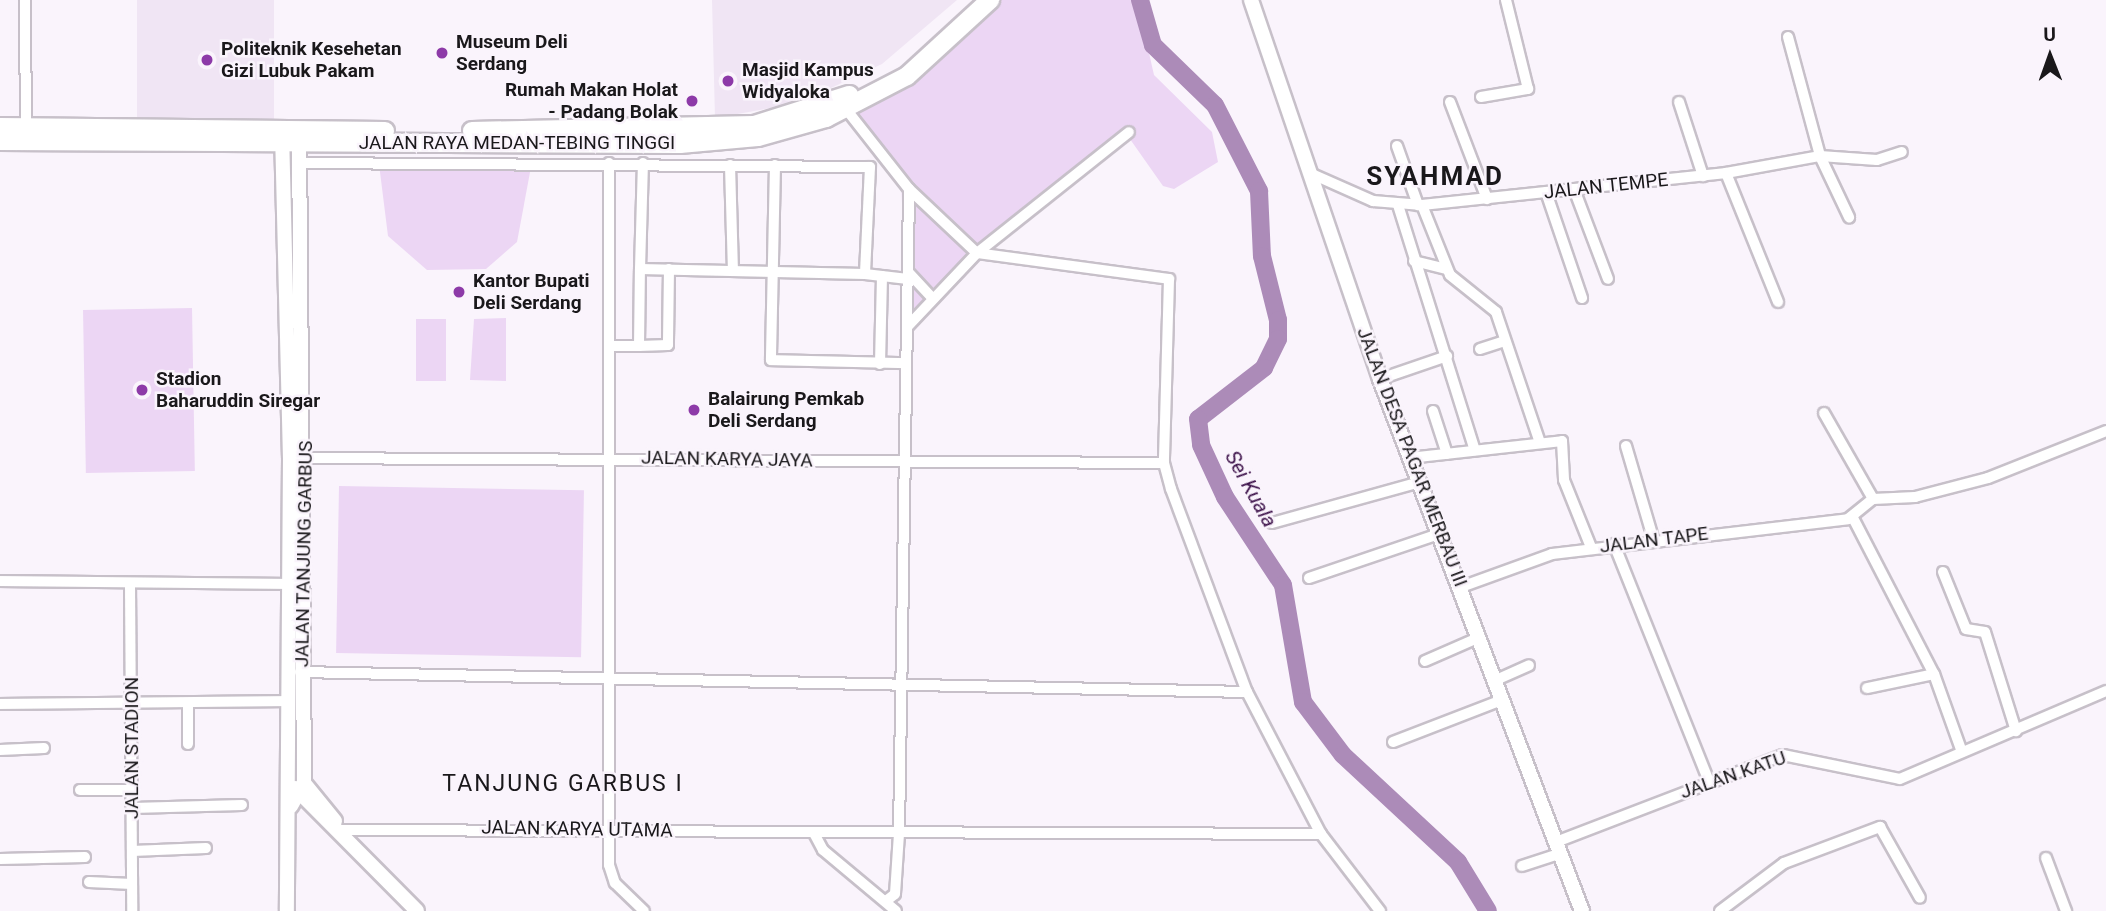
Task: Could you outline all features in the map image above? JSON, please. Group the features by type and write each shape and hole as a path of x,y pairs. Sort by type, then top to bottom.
{"highway":[{"name":"JALAN RAYA MEDAN-TEBING TINGGI","path":"0,141 754,125 865,87 931,44 976,0"},
{"name":"JALAN RAYA MEDAN-TEBING TINGGI","path":"0,127 290,136 707,142 782,132 846,109 926,62 990,0"}],"street":[{"path":"25,0 26,128"},
{"name":"JALAN DESA PAGAR MERBAU III","path":"1251,0 1380,379 1582,911"},
{"path":"1481,97 1528,89 1506,0"},
{"path":"1788,37 1820,156 1849,217"},
{"path":"1450,102 1486,199"},
{"path":"1679,102 1703,176"},
{"path":"846,109 909,189 976,253 1169,279 1164,463 1247,692 1321,834 1380,911"},
{"path":"908,326 976,253 1129,132"},
{"name":"JALAN TANJUNG GARBUS","path":"287,911 296,791 295,672 306,457 300,163 290,136"},
{"name":"JALAN TANJUNG GARBUS","path":"290,136 288,584 295,672 288,701 296,791"},
{"path":"1397,146 1447,269"},
{"name":"JALAN TEMPE","path":"1313,176 1373,201 1420,205 1703,176 1820,156 1872,160 1902,152"},
{"path":"300,163 643,163 870,167 887,162"},
{"path":"609,163 613,457 609,677 610,828 615,883 644,911"},
{"path":"639,346 643,163"},
{"path":"730,165 733,271"},
{"path":"775,165 772,272 774,364 904,363"},
{"path":"865,274 870,167"},
{"path":"1726,173 1778,302"},
{"path":"886,901 895,894 900,834 898,683 907,462 904,363 908,326 909,189"},
{"path":"1574,189 1608,279"},
{"path":"1546,192 1582,298"},
{"path":"1398,205 1475,450"},
{"path":"1413,253 1447,269 1492,306 1540,443"},
{"path":"640,269 882,276 908,274"},
{"path":"612,346 668,345 669,269"},
{"path":"908,274 918,290 932,298"},
{"path":"880,364 882,276"},
{"path":"1480,349 1505,341"},
{"path":"1380,379 1447,356"},
{"path":"1433,411 1447,454"},
{"path":"1824,413 1873,499"},
{"path":"1962,752 1934,674 1857,514 1873,499 1915,497 1988,478 2106,431"},
{"path":"1409,458 1540,443 1564,443 1564,480 1591,547"},
{"path":"1626,446 1653,538"},
{"name":"JALAN KARYA JAYA","path":"290,459 613,457 1164,463"},
{"path":"1272,523 1420,482"},
{"name":"JALAN TAPE","path":"1461,587 1552,554 1653,538 1857,514"},
{"path":"1309,578 1439,534"},
{"path":"1614,544 1709,782"},
{"path":"1943,572 1964,627 1985,632 2015,731"},
{"path":"0,581 130,585 288,584"},
{"name":"JALAN STADION","path":"130,585 132,911"},
{"path":"1425,661 1480,637"},
{"path":"1496,680 1529,665"},
{"path":"295,672 1247,692"},
{"path":"1867,688 1934,674"},
{"name":"JALAN KATU","path":"1521,866 1709,782 1790,754 1900,779 2106,691"},
{"path":"1393,742 1502,700"},
{"path":"0,704 288,701"},
{"path":"188,703 188,744"},
{"path":"0,750 44,748"},
{"path":"80,790 131,790"},
{"path":"296,791 337,828 417,911"},
{"path":"132,808 242,805"},
{"path":"1720,911 1784,863 1880,827 1920,898"},
{"name":"JALAN KARYA UTAMA","path":"337,828 610,828 815,835 1321,834"},
{"path":"815,835 823,850 896,911"},
{"path":"132,851 206,848"},
{"path":"0,859 85,857"},
{"path":"2046,858 2066,911"},
{"path":"89,882 132,884"}],"shaded area":[{"name":"Politeknik Kesehetan Gizi Lubuk Pakam","path":"137,0 274,0 274,121 137,121"},
{"path":"712,0 957,0 882,64 799,103 715,118"},
{"path":"995,0 1137,0 1154,75 1212,132 1218,162 1174,189 1163,186 1125,132 978,249 906,323 901,174 851,110"},
{"path":"379,164 531,167 517,242 486,269 427,270 388,236"},
{"path":"192,308 195,471 86,473 83,310"},
{"path":"506,318 506,381 470,380 474,319"},
{"path":"416,319 446,319 446,381 416,381"},
{"path":"339,486 584,490 581,657 336,653"}],"waterway":[{"name":"Sei Kuala","path":"1140,0 1153,45 1215,105 1259,191 1262,256 1278,320 1278,339 1264,368 1198,419 1201,445 1225,497 1283,585 1303,702 1343,755 1458,862 1488,911"}],"place":[{"name":"Museum Deli Serdang","path":"442,53"},
{"name":"Politeknik Kesehetan Gizi Lubuk Pakam","path":"207,60"},
{"name":"Masjid Kampus Widyaloka","path":"728,81"},
{"name":"Rumah Makan Holat - Padang Bolak","path":"692,101"},
{"name":"Kantor Bupati Deli Serdang","path":"459,292"},
{"name":"Stadion Baharuddin Siregar","path":"142,390"},
{"name":"Balairung Pemkab Deli Serdang","path":"694,410"}],"district":[{"name":"SYAHMAD","path":"1435,177"},
{"name":"TANJUNG GARBUS I","path":"563,784"}]}
